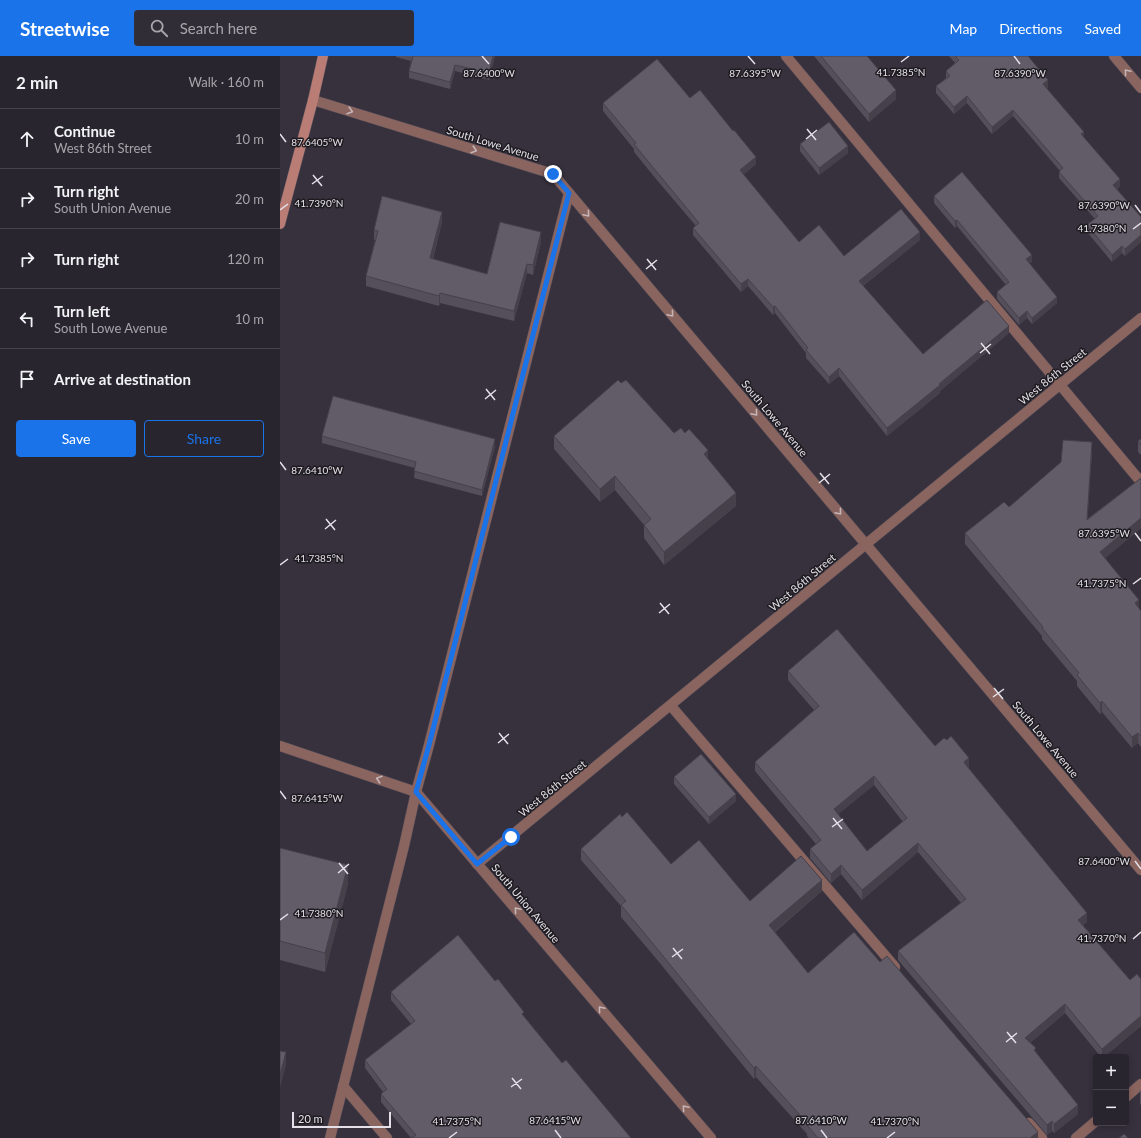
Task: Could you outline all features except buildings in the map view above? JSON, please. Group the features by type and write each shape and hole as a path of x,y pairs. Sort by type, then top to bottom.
{"street":[{"path":"280,224 313,100 323,56"},
{"path":"786,56 1141,482"},
{"path":"1114,56 1141,88"},
{"name":"South Lowe Avenue","path":"313,100 553,174 1141,870"},
{"path":"330,1138 402,854 416,792 569,193"},
{"name":"West 86th Street","path":"477,864 1141,318"},
{"path":"671,706 901,974"},
{"path":"280,746 416,792"},
{"name":"South Union Avenue","path":"416,792 711,1138"},
{"path":"1129,1094 1141,1084"},
{"path":"343,1086 387,1138"},
{"path":"1021,1114 1042,1138"},
{"path":"1076,1138 1093,1124"}],"route":[{"path":"511,837 477,864 416,792 569,193 553,174"}]}
